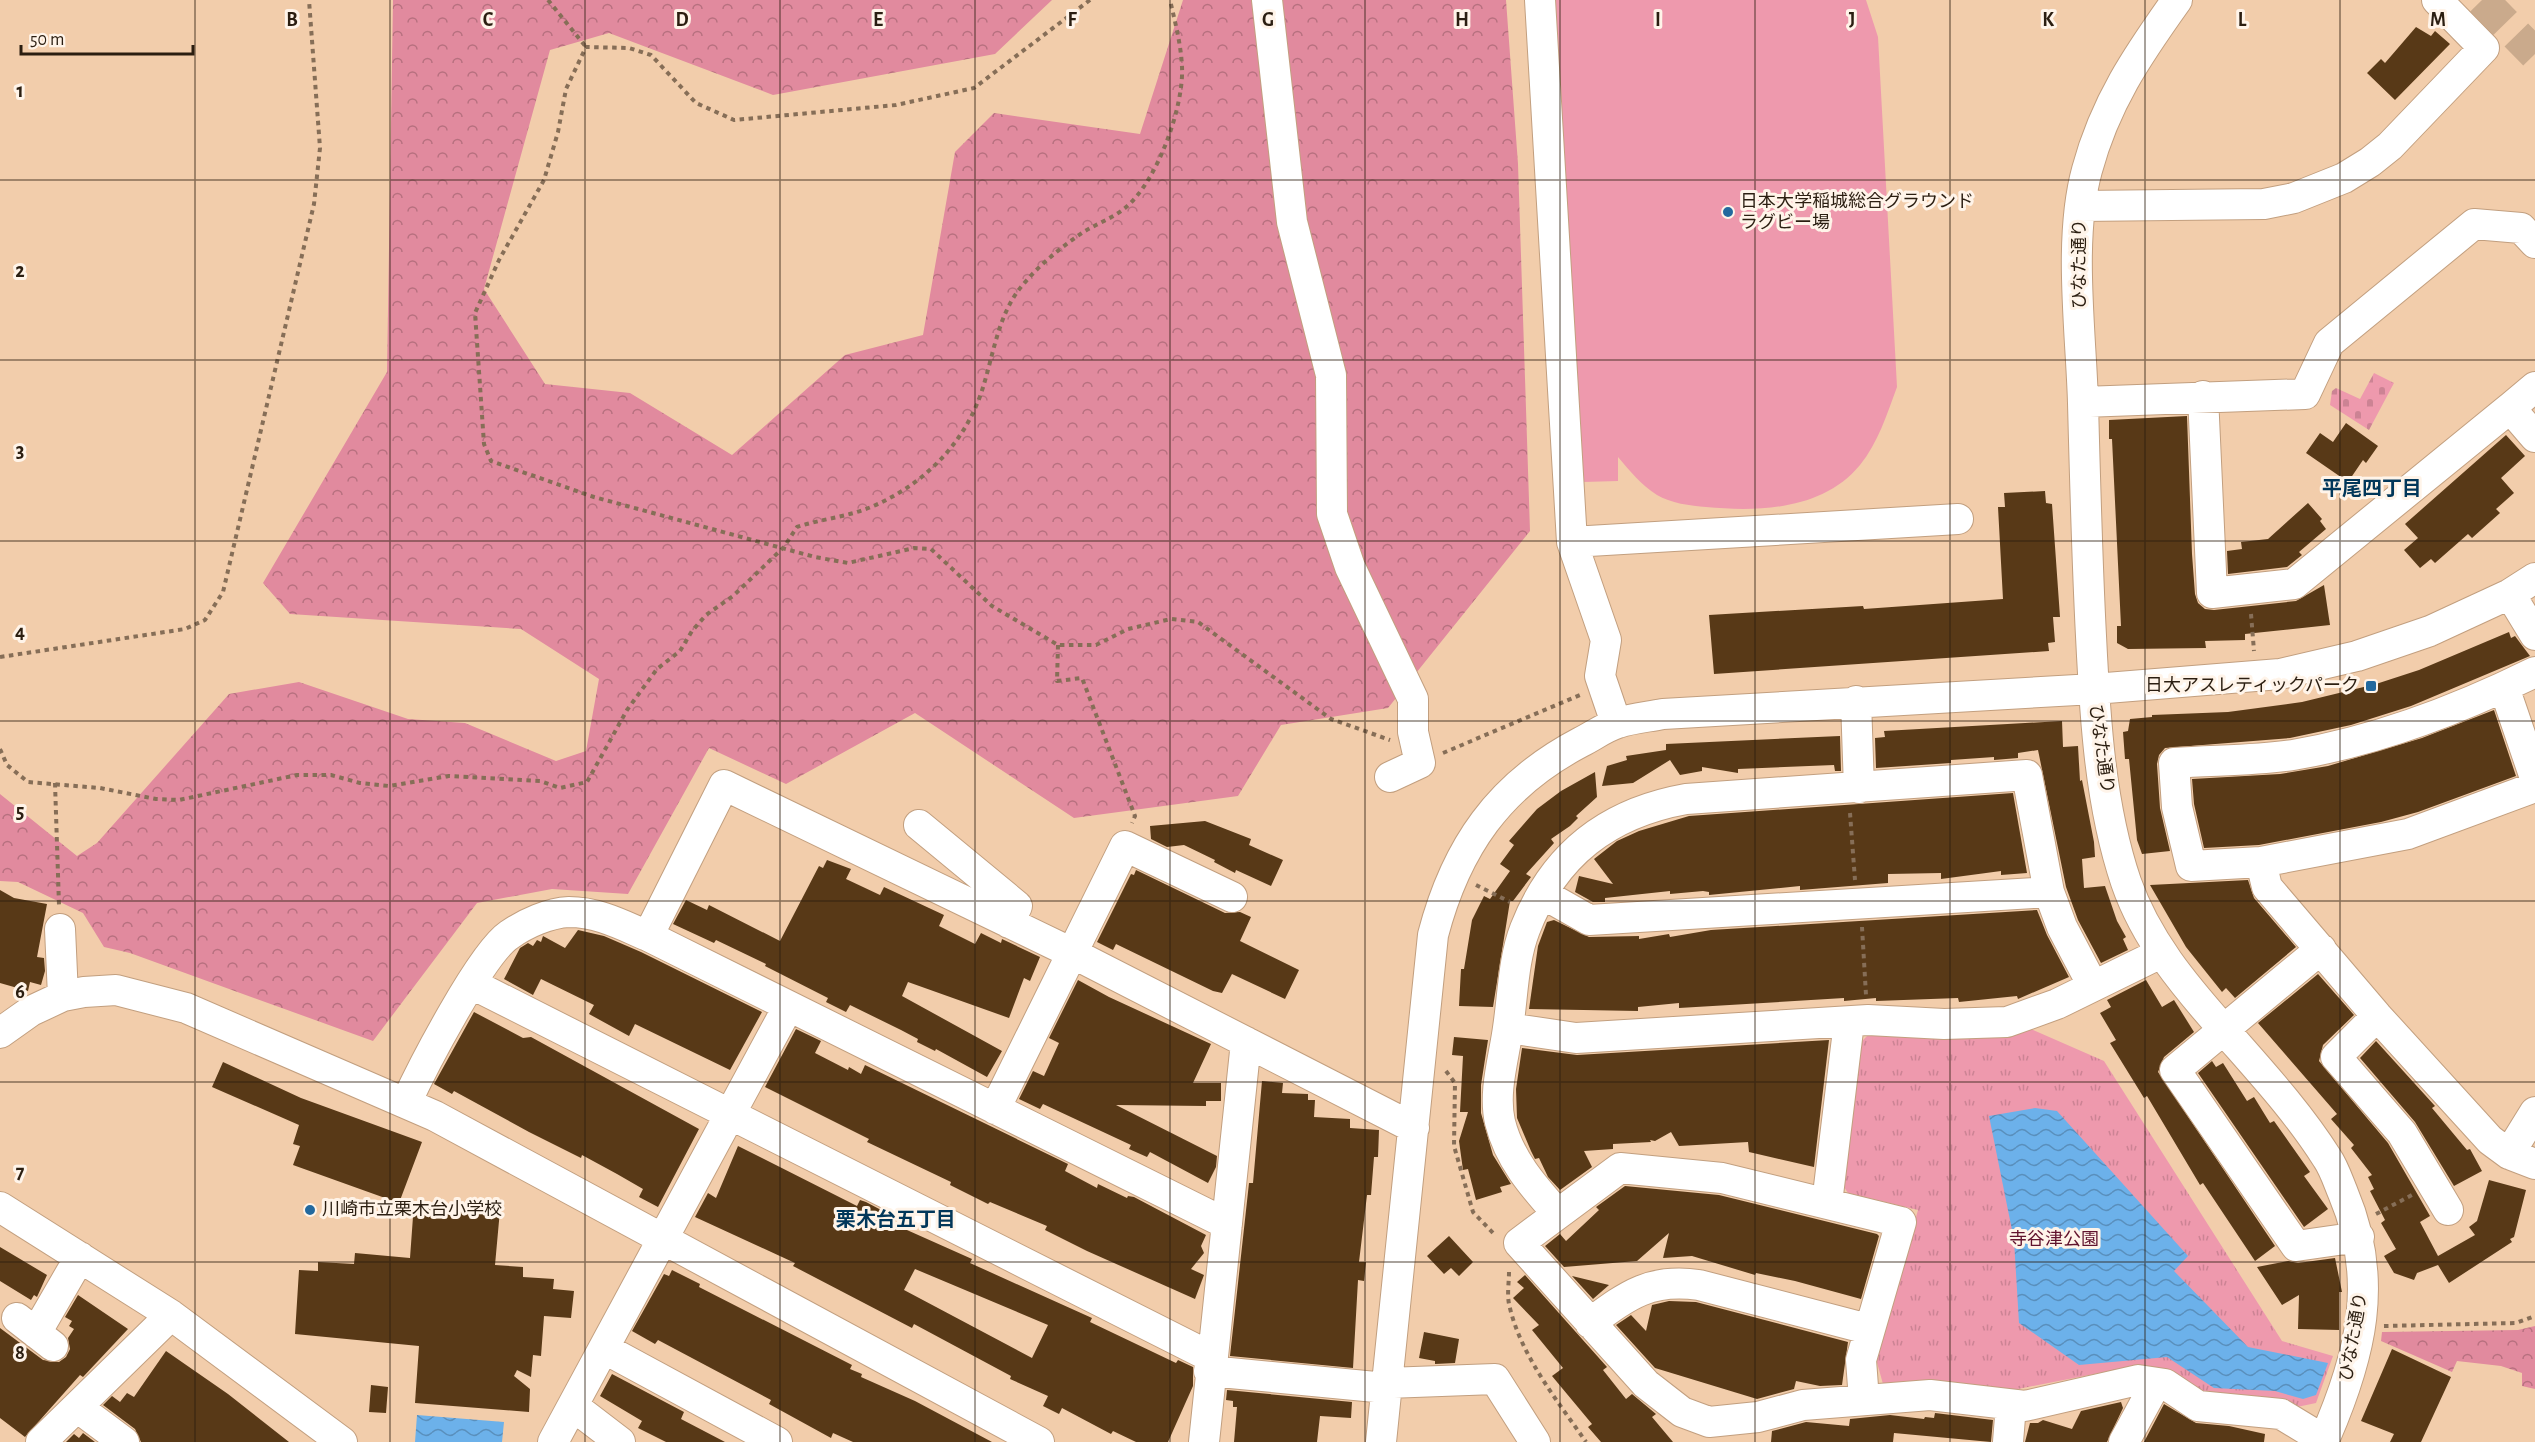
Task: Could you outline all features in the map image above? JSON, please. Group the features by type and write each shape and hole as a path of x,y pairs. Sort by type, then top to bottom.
{"street":[{"path":"1267,0 1292,222 1331,375 1332,514 1350,567 1413,699 1413,732 1419,757 1390,777"},
{"path":"1540,0 1572,542 1606,640 1600,676 1616,723"},
{"name":"ひなた通り","path":"2177,0 2119,85 2097,138 2080,206 2078,258 2083,402 2094,689 2100,750 2112,826 2127,884 2161,954 2191,994 2303,1122 2330,1162 2358,1230 2363,1256 2361,1320 2353,1363 2324,1441"},
{"path":"2080,206 2264,204 2294,198 2352,173 2391,146 2484,48 2437,0"},
{"path":"2083,402 2305,394 2329,343 2474,224 2521,228 2535,243"},
{"path":"2203,396 2212,593 2294,584 2535,387"},
{"path":"2510,408 2535,437"},
{"path":"1572,542 1958,519"},
{"path":"1381,1442 1433,935 1443,895 1462,855 1487,817 1518,786 1555,755 1616,723 1663,714 1856,701 2094,689 2280,674 2357,656 2430,631 2510,594 2535,578"},
{"path":"2510,594 2535,635"},
{"path":"2535,672 2504,687 2396,729 2293,755 2174,763 2177,807 2191,866 2261,862 2408,834 2535,787"},
{"path":"2504,687 2535,778"},
{"path":"1854,788 1856,701"},
{"path":"1557,1213 1513,1159 1500,1121 1498,1089 1518,957 1525,929 1569,856 1595,833 1652,805 1686,799 2027,775 2049,892 2062,927 2093,986"},
{"path":"648,936 724,785 1072,953 1413,1128"},
{"path":"919,825 1017,906 1009,923"},
{"path":"995,1110 1125,846 1232,897"},
{"path":"2261,862 2267,887 2377,1016 2490,1140 2522,1159 2535,1112"},
{"path":"1538,904 1589,920 2049,892"},
{"path":"406,1103 471,984 487,959 508,936 537,920 568,912 602,916 648,936 1227,1224"},
{"path":"60,929 63,996"},
{"path":"2321,949 2175,1071 2296,1246 2358,1230"},
{"path":"1508,1028 1576,1038 1858,1021 1944,1024 2007,1022 2057,1004 2161,954"},
{"path":"471,984 731,1114 1210,1364 1387,1385 1495,1379 1535,1442"},
{"path":"4,1023 63,996 116,990 186,1008 435,1116 663,1239 1021,1438"},
{"path":"553,1442 788,1007"},
{"path":"2377,1016 2336,1057 2402,1133 2448,1210"},
{"path":"1827,1203 1858,1021"},
{"path":"1204,1442 1210,1364 1246,1042"},
{"path":"1864,1400 1861,1360 1868,1329 1901,1222 1722,1178 1620,1168 1519,1243 1646,1384 1682,1412 1709,1422 1758,1417 1803,1406 1930,1395 2025,1406 2138,1380 2165,1384 2198,1406 2281,1414 2324,1441"},
{"path":"0,1207 171,1315 342,1442"},
{"path":"35,1332 80,1257"},
{"path":"1590,1323 1629,1295 1651,1285 1678,1282 1699,1285 1868,1329"},
{"path":"41,1442 171,1315"},
{"path":"604,1349 777,1442"},
{"path":"2124,1442 2156,1383"},
{"path":"2008,1442 2011,1405"},
{"path":"573,1406 620,1442"},
{"path":"77,1407 124,1442"}],"path":[{"path":"0,657 185,629 205,620 223,592 314,204 320,148 309,0"},
{"path":"548,0 586,46 630,48 651,55 696,103 734,120 896,105 974,88 1090,0"},
{"path":"0,749 7,765 27,782 55,783 179,800 297,775 331,775 360,783 389,786 449,776 540,781 560,788 587,782 627,710 657,669 680,651 692,631 706,615 733,596 784,547 797,527 872,507 938,465 968,425 981,394 1006,308 1020,287 1046,260 1082,233 1126,207 1143,187 1167,140 1180,99 1182,69 1170,0"},
{"path":"586,46 566,89 558,132 544,180 499,260 475,313 484,444 492,461 594,497 848,563 914,548 931,549 992,606 1058,645 1096,645 1128,629 1171,619 1198,622 1331,719 1419,757 1590,691"},
{"path":"2250,589 2254,653"},
{"path":"1058,645 1057,681 1082,678 1135,816 1125,846"},
{"path":"55,783 60,929"},
{"path":"1854,788 1858,903 1858,1021"},
{"path":"1473,883 1538,904"},
{"path":"1442,1064 1455,1083 1454,1146 1473,1212 1503,1244 1519,1243"},
{"path":"2358,1230 2431,1185"},
{"path":"1519,1243 1509,1261 1509,1302 1517,1331 1544,1381 1586,1442"},
{"path":"2374,1326 2516,1323 2535,1316"}],"green space":[{"path":"393,0 1052,0 995,54 773,95 609,33 550,50 484,289 545,384 630,393 732,455 845,355 923,335 955,152 994,113 1140,134 1183,0 1506,0 1518,164 1530,531 1388,708 1281,725 1238,796 1074,818 915,713 786,784 709,748 628,894 552,889 477,903 373,1041 130,953 104,947 83,913 18,882 0,881 0,794 77,856 97,843 229,694 299,682 408,719 465,723 556,761 586,751 599,679 521,629 290,614 263,583 387,372"},
{"name":"日本大学稲城総合グラウンド ラグビー場","path":"1555,0 1866,0 1878,37 1897,387 1882,428 1872,447 1860,465 1845,480 1828,491 1789,505 1768,508 1687,505 1668,500 1651,491 1618,457 1618,481 1583,482"},
{"path":"2374,373 2394,383 2369,430 2330,405 2332,391 2336,388 2360,399"},
{"name":"寺谷津公園","path":"2031,1029 2104,1061 2282,1341 2333,1356 2316,1403 2297,1407 2281,1399 2202,1392 2171,1371 2140,1365 2013,1390 1931,1380 1883,1384 1876,1359 1918,1210 1848,1193 1842,1184 1861,1042 1871,1032"},
{"path":"2535,1326 2535,1389 2522,1386 2522,1373 2501,1366 2457,1361 2452,1372 2381,1341 2382,1332 2518,1330"}],"water":[{"path":"2035,1108 2057,1111 2188,1256 2174,1271 2248,1347 2328,1363 2316,1395 2303,1399 2275,1391 2214,1388 2167,1357 2079,1365 2019,1323 2014,1240 1989,1116"},
{"path":"417,1415 504,1422 502,1442 415,1442"}],"building":[{"path":"2416,27 2431,36 2435,31 2450,44 2395,100 2367,73 2381,59 2385,63"},
{"path":"2187,416 2192,554 2195,594 2198,603 2205,609 2214,610 2296,601 2324,585 2330,625 2245,634 2245,640 2205,641 2206,648 2128,649 2117,643 2117,626 2121,626 2112,439 2109,439 2109,420"},
{"path":"2346,423 2378,446 2366,463 2363,460 2348,482 2306,453 2320,433 2333,442"},
{"path":"2506,435 2525,456 2501,478 2514,493 2496,509 2500,513 2472,538 2468,534 2435,563 2431,559 2420,568 2404,550 2418,538 2405,524"},
{"path":"2045,491 2046,503 2052,504 2060,617 2053,617 2055,642 2048,643 2049,651 1714,674 1709,615 1863,606 1864,609 2003,599 1998,507 2005,507 2004,493"},
{"path":"2308,503 2322,519 2320,521 2326,529 2299,552 2302,555 2287,567 2228,574 2227,551 2242,549 2241,542 2268,539"},
{"path":"2509,632 2511,638 2515,636 2530,656 2411,706 2351,725 2290,738 2165,748 2159,755 2157,764 2160,808 2170,851 2142,854 2137,840 2129,759 2125,759 2123,732 2128,731 2130,719 2152,717 2152,715 2228,712 2302,702 2376,684 2419,670"},
{"path":"2494,710 2516,776 2418,812 2381,822 2259,845 2204,848 2194,804 2192,779 2280,774 2328,766 2422,738"},
{"path":"2062,721 2063,747 2078,746 2080,781 2082,780 2094,842 2095,857 2082,859 2084,888 2105,886 2117,921 2126,937 2123,939 2128,950 2101,963 2078,920 2066,887 2038,750 2018,753 2018,758 1951,760 1951,763 1876,768 1875,738 1885,737 1884,731"},
{"path":"1840,736 1841,771 1835,771 1834,765 1738,769 1738,773 1702,767 1702,771 1680,775 1670,760 1633,783 1602,786 1607,766 1627,760 1626,756 1666,750 1666,744"},
{"path":"1595,772 1597,797 1576,816 1578,818 1570,826 1551,839 1554,843 1526,874 1531,877 1513,901 1510,901 1493,1007 1459,1006 1461,969 1464,969 1472,920 1484,896 1490,899 1510,871 1500,864 1514,845 1509,841 1537,809 1561,791"},
{"path":"2013,793 2027,873 2001,875 2001,871 1941,879 1941,873 1888,874 1888,883 1800,890 1800,886 1709,895 1709,892 1703,891 1670,894 1670,891 1605,898 1605,902 1593,902 1575,892 1579,876 1613,884 1594,859 1617,841 1639,831 1689,816"},
{"path":"1205,821 1251,839 1249,845 1283,860 1271,886 1236,870 1235,873 1184,845 1167,847 1151,839 1150,826"},
{"path":"827,860 851,869 846,879 880,895 884,887 944,915 939,926 975,944 981,933 1001,943 1002,939 1040,957 1030,981 1024,978 1009,1018 908,982 902,996 1002,1051 987,1077 850,1005 846,1012 826,1002 828,998 765,966 766,964 716,940 714,943 673,924 686,900 707,910 709,905 780,941 819,866 823,868"},
{"path":"1136,870 1225,913 1240,912 1251,917 1240,941 1299,970 1285,999 1232,974 1222,993 1213,991 1116,944 1113,950 1097,942 1131,874 1134,875"},
{"path":"2248,880 2254,898 2296,947 2235,998 2226,988 2222,992 2186,947 2150,885"},
{"path":"0,890 14,898 47,904 37,957 44,958 45,971 41,985 30,982 28,991 0,983"},
{"path":"2037,910 2069,977 2018,999 2017,996 1959,1002 1958,998 1876,1001 1876,998 1844,1001 1844,998 1679,1008 1679,1003 1638,1007 1638,1011 1529,1009 1538,946 1547,922 1554,920 1589,937 1639,936 1639,939 1669,934 1670,937 1711,930"},
{"path":"578,930 604,936 641,952 762,1012 730,1070 635,1024 629,1036 589,1014 594,1005 541,979 533,995 504,979 520,948 528,943 533,946 537,940 541,942 543,936 565,948"},
{"path":"2318,974 2354,1015 2323,1045 2319,1061 2388,1143 2430,1216 2420,1222 2438,1256 2475,1235 2469,1227 2477,1221 2489,1180 2526,1190 2514,1237 2510,1239 2512,1242 2449,1283 2438,1265 2417,1273 2414,1280 2394,1273 2384,1256 2396,1249 2381,1223 2385,1220 2370,1191 2374,1189 2368,1177 2372,1175 2351,1148 2354,1145 2331,1119 2337,1114 2258,1023"},
{"path":"1078,980 1109,997 1211,1044 1193,1083 1221,1083 1221,1101 1206,1101 1206,1106 1116,1105 1217,1156 1216,1167 1208,1183 1150,1152 1147,1157 1129,1149 1131,1145 1043,1104 1040,1109 1019,1099 1033,1071 1044,1076 1059,1043 1049,1038"},
{"path":"2146,980 2162,1007 2174,1000 2194,1032 2164,1057 2158,1072 2275,1246 2255,1261 2203,1183 2200,1185 2147,1096 2144,1098 2110,1043 2116,1040 2100,1013 2111,1007 2107,1000"},
{"path":"474,1012 523,1038 531,1037 699,1129 658,1207 639,1197 643,1189 617,1174 582,1155 581,1158 529,1132 454,1091 452,1094 434,1084"},
{"path":"796,1029 821,1041 815,1053 848,1070 849,1067 861,1074 865,1065 1068,1164 1065,1171 1097,1188 1098,1184 1127,1198 1128,1196 1134,1197 1206,1235 1201,1246 1204,1253 1191,1269 1204,1275 1195,1299 1087,1251 1045,1230 1047,1226 990,1202 988,1204 950,1185 951,1182 867,1142 869,1139 765,1087"},
{"path":"1454,1037 1488,1040 1481,1085 1481,1113 1493,1155 1511,1184 1500,1187 1502,1192 1476,1200 1468,1169 1463,1170 1459,1141 1468,1112 1460,1112 1463,1056 1452,1055"},
{"path":"1829,1040 1814,1167 1749,1152 1748,1142 1679,1146 1671,1132 1655,1141 1650,1140 1651,1142 1613,1144 1613,1149 1584,1151 1592,1167 1560,1190 1548,1177 1539,1158 1535,1159 1517,1118 1516,1089 1522,1048 1577,1055"},
{"path":"2376,1041 2435,1106 2432,1108 2467,1150 2470,1149 2482,1171 2454,1186 2415,1122 2360,1058"},
{"path":"2212,1061 2216,1067 2223,1063 2247,1101 2254,1097 2270,1123 2274,1121 2310,1172 2304,1176 2328,1209 2304,1227 2198,1073"},
{"path":"223,1062 301,1098 422,1142 399,1203 293,1165 300,1146 293,1144 299,1125 212,1087"},
{"path":"1262,1081 1283,1083 1282,1093 1308,1094 1308,1100 1315,1100 1314,1117 1350,1119 1350,1128 1379,1130 1378,1157 1374,1157 1371,1195 1367,1195 1359,1262 1366,1262 1364,1281 1358,1280 1353,1368 1230,1356 1249,1183 1253,1183"},
{"path":"738,1146 857,1206 860,1200 866,1202 883,1211 880,1218 972,1259 970,1263 1092,1318 1090,1322 1176,1363 1178,1360 1193,1367 1193,1386 1168,1442 1136,1442 1113,1431 1111,1434 1062,1408 1059,1414 1043,1406 1048,1396 1010,1379 1011,1376 914,1324 912,1328 793,1266 795,1263 695,1217 708,1193 716,1198","holes":["915,1269 1048,1325 1032,1358 904,1290"]},
{"path":"1625,1186 1719,1195 1877,1234 1879,1236 1861,1299 1795,1281 1756,1273 1755,1275 1692,1256 1663,1258 1669,1233 1637,1261 1564,1267 1545,1246 1560,1234 1566,1241 1599,1210 1596,1207"},
{"path":"414,1203 500,1210 495,1265 523,1267 523,1277 554,1279 553,1289 574,1291 571,1318 544,1316 541,1356 533,1355 531,1377 517,1370 514,1376 530,1389 529,1412 415,1403 419,1346 295,1334 299,1270 318,1271 318,1262 354,1264 355,1253 410,1258"},
{"path":"1449,1236 1473,1262 1459,1276 1451,1268 1444,1274 1427,1256"},
{"path":"0,1247 47,1275 37,1297 34,1295 31,1300 0,1281"},
{"path":"2335,1258 2342,1292 2339,1292 2339,1330 2298,1329 2299,1295 2282,1305 2257,1267 2288,1261 2298,1263"},
{"path":"672,1270 700,1284 699,1287 852,1365 850,1369 862,1374 861,1377 915,1401 992,1442 853,1442 833,1433 831,1438 769,1404 771,1400 658,1340 655,1344 632,1331 664,1274 669,1276"},
{"path":"1525,1275 1607,1367 1603,1370 1626,1399 1632,1394 1656,1414 1652,1417 1673,1442 1601,1442 1588,1427 1592,1424 1552,1376 1563,1368 1532,1330 1539,1325 1513,1298 1524,1288 1517,1282"},
{"path":"1572,1276 1609,1285 1593,1299"},
{"path":"78,1295 128,1329 83,1377 80,1375 25,1437 0,1418 0,1328 43,1360 59,1362 66,1357 70,1349 68,1338 74,1329 69,1326 72,1321 65,1317"},
{"path":"1669,1301 1696,1302 1848,1342 1842,1385 1820,1386 1796,1381 1794,1389 1757,1399 1655,1368 1616,1325 1631,1315 1646,1331 1652,1305"},
{"path":"1424,1332 1459,1339 1455,1363 1435,1364 1435,1361 1419,1358"},
{"path":"2392,1349 2451,1377 2421,1442 2390,1442 2394,1434 2361,1421"},
{"path":"166,1351 228,1394 289,1442 141,1442 135,1429 103,1405 112,1396 120,1402 127,1393 134,1397"},
{"path":"612,1374 684,1412 681,1419 725,1442 666,1442 638,1428 642,1421 600,1396"},
{"path":"371,1385 388,1387 386,1413 369,1412"},
{"path":"1227,1390 1352,1402 1351,1418 1320,1416 1317,1442 1234,1442 1237,1407 1233,1407 1233,1401 1226,1400"},
{"path":"2121,1402 2123,1408 2107,1442 2025,1442 2030,1423 2043,1420 2072,1429 2081,1411"},
{"path":"2164,1404 2196,1423 2229,1426 2265,1434 2264,1442 2144,1442"},
{"path":"1935,1413 1993,1420 1991,1442 1894,1433 1893,1442 1771,1442 1772,1431 1806,1422 1849,1426 1850,1419 1890,1415 1924,1419 1925,1417 1934,1418"},
{"path":"83,1433 95,1442 66,1442 74,1434 79,1438"}],"tunnel":[{"path":"2482,0 2535,54"}],"place":[{"name":"日本大学稲城総合グラウンド ラグビー場","path":"1728,212"},
{"name":"日大アスレティックパーク","path":"2371,686"},
{"name":"川崎市立栗木台小学校","path":"310,1210"}],"district":[{"name":"平尾四丁目","path":"2372,489"},
{"name":"栗木台五丁目","path":"896,1220"}]}
